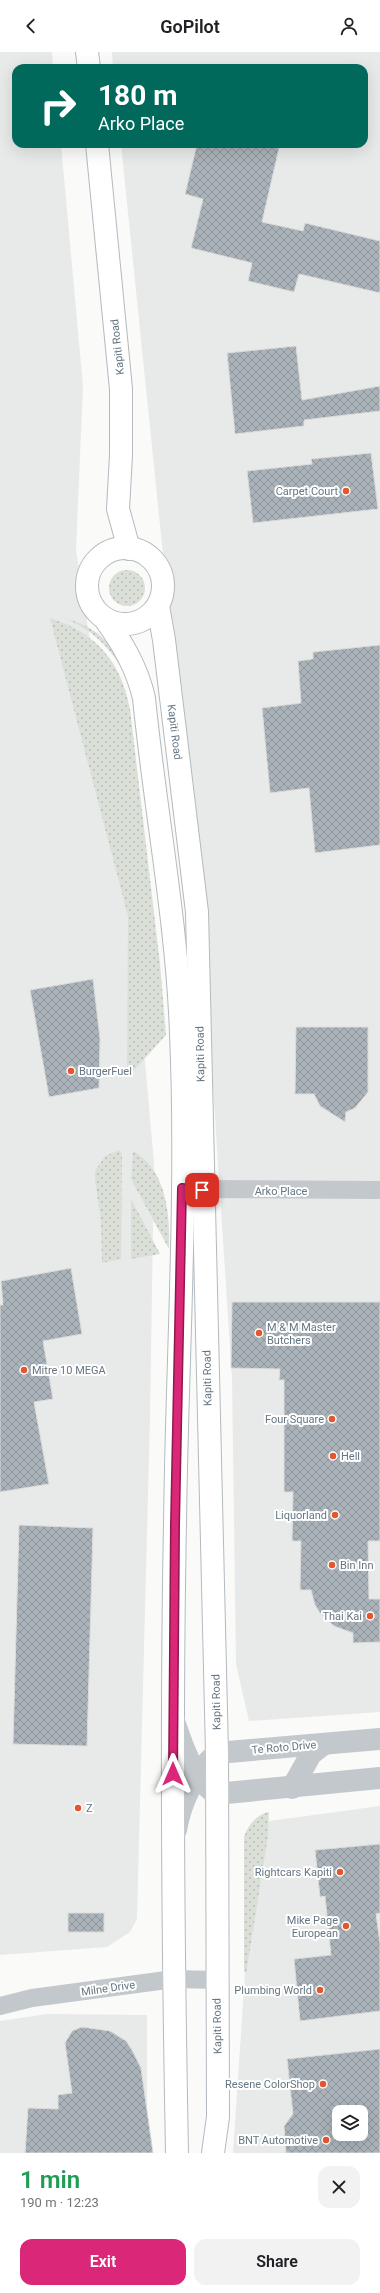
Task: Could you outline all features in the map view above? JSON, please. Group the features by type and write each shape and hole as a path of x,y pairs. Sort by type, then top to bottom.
{"main road":[{"path":"87,52 88,64"},
{"name":"Kapiti Road","path":"97,148 121,389 121,455 118,510 128,549"},
{"path":"128,549 150,558 159,570 162,577 163,591 158,606 144,620 134,623 114,623 105,619 94,609 88,596 88,576 93,566 108,552 128,549"},
{"name":"Kapiti Road","path":"158,606 164,640 197,912 192,1189 173,1717 174,1979 177,2153"},
{"name":"Kapiti Road","path":"105,619 121,641 132,662 144,698 175,955 181,1030 192,1189 217,1753 218,2117 213,2153"},
{"path":"175,955 197,912"}],"street":[{"name":"Arko Place","path":"192,1189 380,1190"},
{"path":"173,1717 181,1743 198,1775 216,1794 292,1788 380,1778"},
{"name":"Te Roto Drive","path":"217,1753 380,1739"},
{"path":"292,1788 310,1754 324,1744"},
{"path":"174,1837 178,1815 198,1775 217,1753"},
{"name":"Milne Drive","path":"0,2006 32,1998 174,1979 217,1980"}],"shaded area":[{"path":"0,52 52,52 53,64 12,64 12,148 61,148 83,386 76,550 131,905 154,1163 150,1417 137,1919 130,1932 107,1947 0,1955"},
{"path":"112,52 380,52 380,1712 249,1721 236,1664 232,1378 205,965 121,148 368,148 368,64 113,64"},
{"path":"131,570 140,575 144,581 144,595 140,601 131,606 123,606 114,601 110,595 109,584 114,575 120,571"},
{"path":"61,617 84,625 101,636 114,652 125,674 113,656 99,640 81,626"},
{"path":"50,618 81,632 104,651 113,663 120,677 126,692 130,709 160,964 166,1035 127,1078 128,916"},
{"path":"120,1150 122,1155 121,1259 102,1263 101,1221 95,1171 105,1156"},
{"path":"133,1151 144,1159 160,1181 169,1222 169,1249 131,1179"},
{"path":"131,1199 160,1254 131,1259"},
{"path":"380,1806 380,2153 233,2153 255,1823"},
{"path":"269,1812 268,1836 246,1974 244,1971 244,1837 248,1828 257,1818"},
{"path":"47,2014 147,2015 147,2153 0,2153 0,2021"}],"building":[{"path":"196,148 279,148 262,222 303,231 305,223 380,241 380,293 299,274 294,292 248,281 252,263 191,248 203,199 185,194"},
{"path":"296,346 302,400 380,386 380,411 304,420 304,426 235,434 227,353"},
{"path":"371,453 378,509 253,523 247,471 312,464 311,459"},
{"path":"380,645 380,845 315,853 309,788 270,793 262,708 301,703 298,661 313,659 313,652"},
{"path":"93,979 100,1038 99,1088 49,1097 30,990"},
{"path":"296,1027 368,1027 368,1092 355,1108 346,1112 345,1122 320,1106 314,1094 295,1094"},
{"name":"Mitre 10 MEGA","path":"71,1268 82,1334 43,1341 53,1399 34,1402 49,1484 0,1492 0,1305 3,1305 1,1281"},
{"path":"232,1302 380,1302 380,1541 368,1541 369,1599 380,1599 380,1642 353,1643 353,1633 334,1626 320,1613 315,1605 311,1590 300,1590 301,1541 292,1541 293,1492 284,1492 284,1380 279,1380 280,1369 231,1368"},
{"path":"19,1525 93,1528 87,1746 13,1744"},
{"path":"380,1844 380,1913 376,1914 380,1943 380,2011 300,2021 294,1959 331,1955 325,1896 320,1897 315,1850"},
{"path":"68,1913 104,1913 104,1932 68,1932"},
{"path":"82,2027 110,2031 126,2041 132,2050 141,2068 153,2153 25,2153 28,2108 58,2109 58,2095 72,2093 65,2043 72,2031"},
{"path":"380,2049 380,2153 286,2153 284,2126 293,2114 287,2059"}],"place":[{"name":"Carpet Court","path":"346,491"},
{"name":"BurgerFuel","path":"71,1071"},
{"name":"M & M Master Butchers","path":"259,1333"},
{"name":"Mitre 10 MEGA","path":"24,1370"},
{"name":"Four Square","path":"332,1419"},
{"name":"Hell","path":"333,1456"},
{"name":"Liquorland","path":"335,1515"},
{"name":"Bin Inn","path":"332,1565"},
{"name":"Thai Kai","path":"370,1616"},
{"name":"Z","path":"78,1808"},
{"name":"Rightcars Kapiti","path":"340,1872"},
{"name":"Mike Page European","path":"346,1926"},
{"name":"Plumbing World","path":"320,1990"},
{"name":"Resene ColorShop","path":"323,2084"},
{"name":"BNT Automotive","path":"326,2140"}],"route":[{"path":"173,1774 175,1525 182,1188 202,1190"}]}
